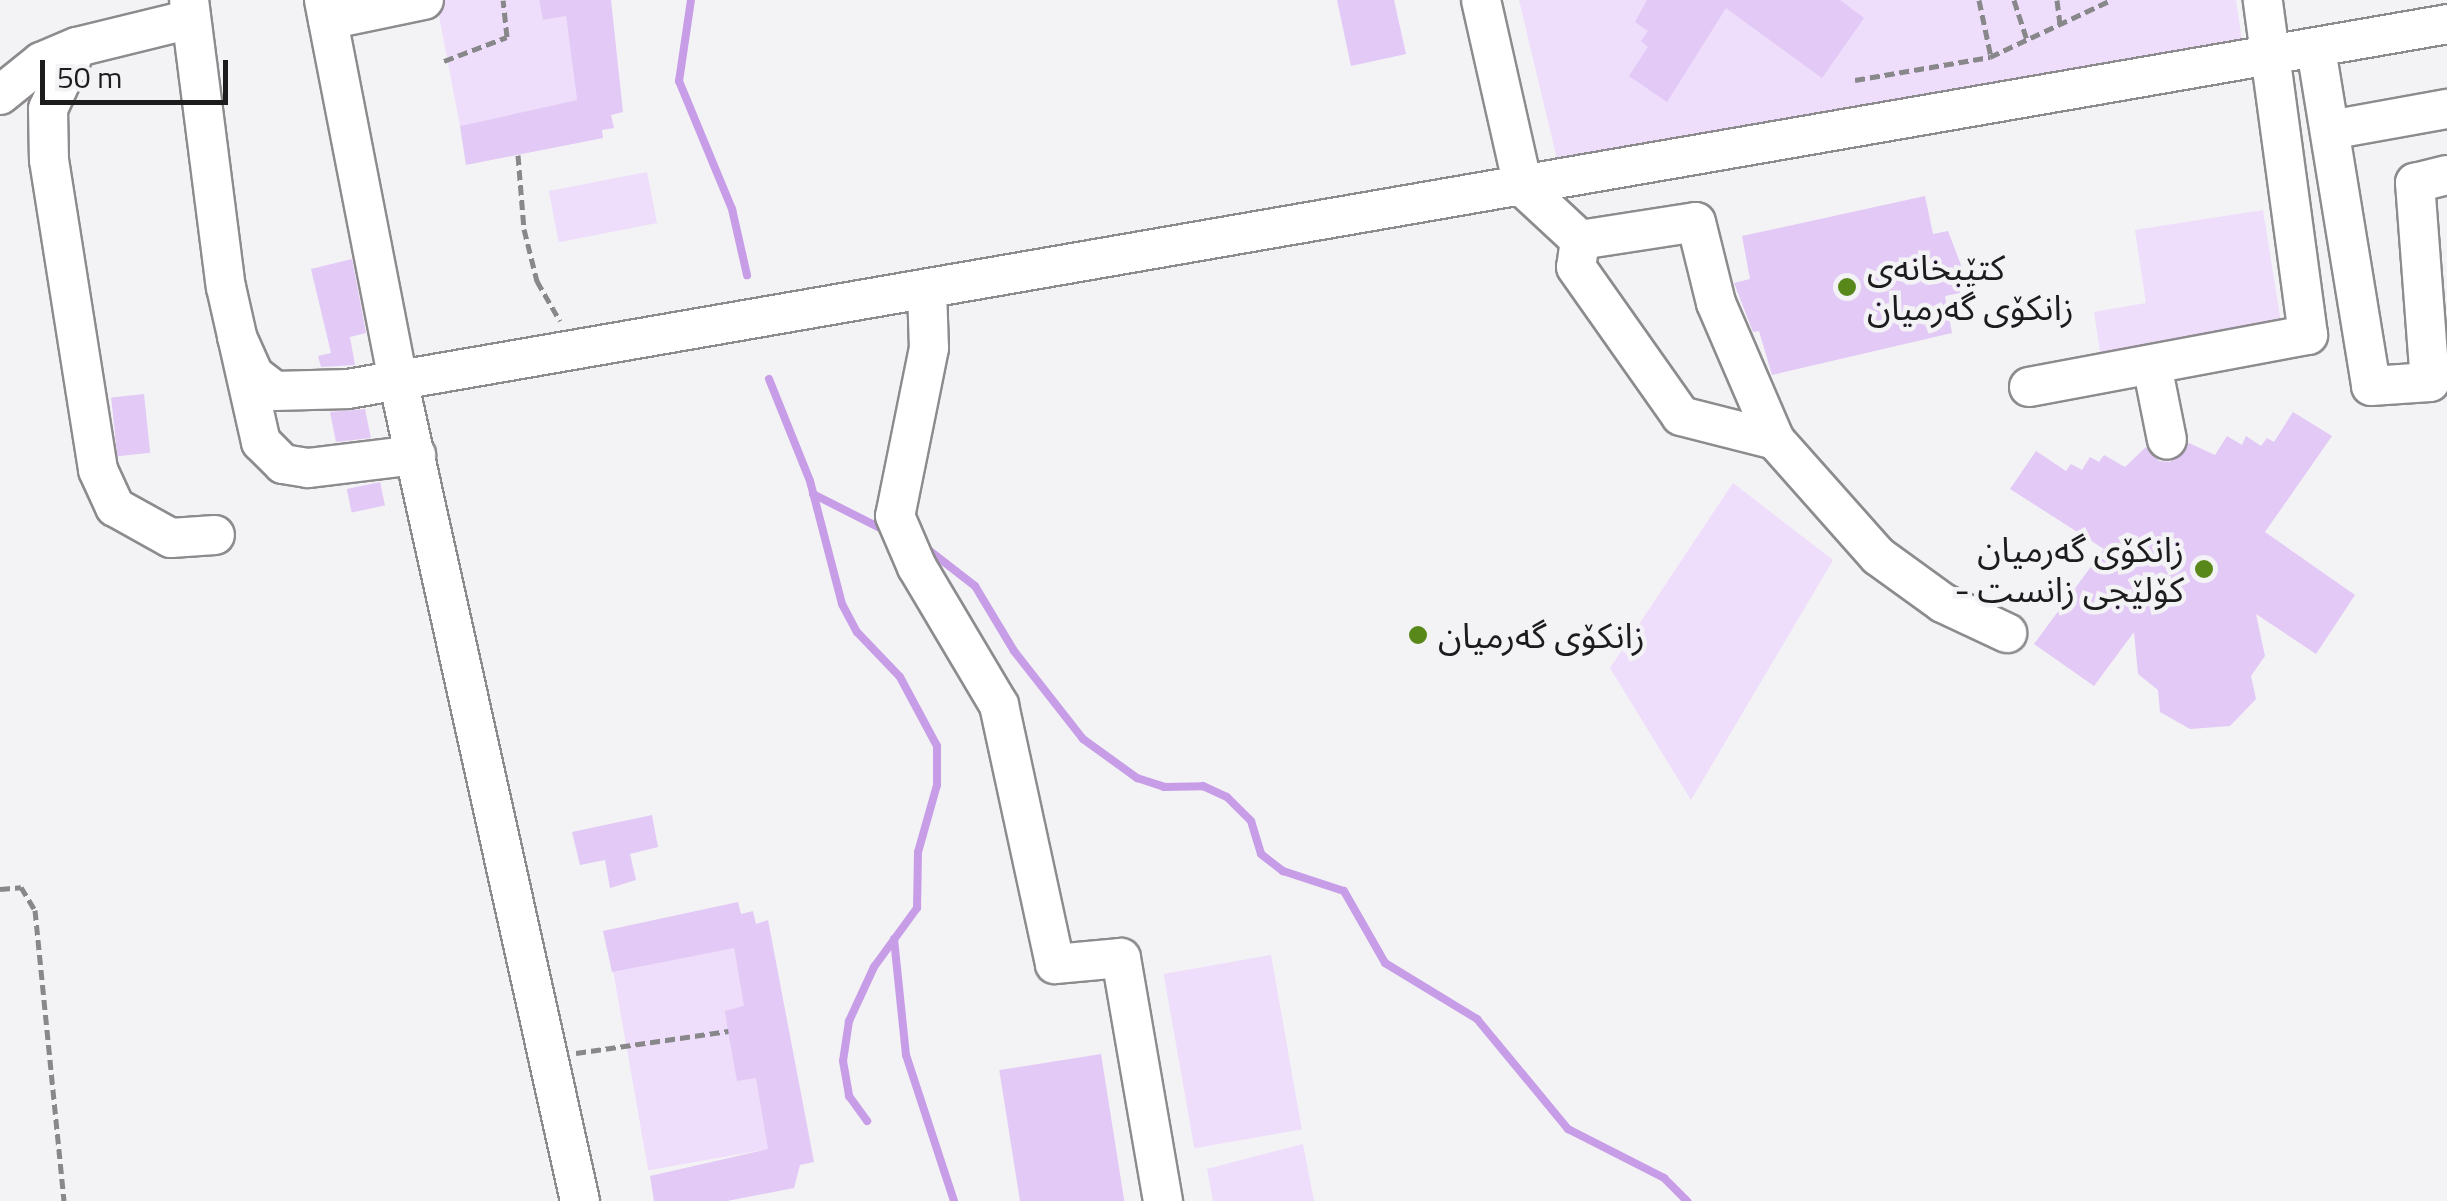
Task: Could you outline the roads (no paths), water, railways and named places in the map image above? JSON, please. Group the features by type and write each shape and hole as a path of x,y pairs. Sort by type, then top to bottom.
{"street":[{"path":"424,0 326,10 398,380 580,1201"},
{"path":"1481,0 1522,186 1580,240"},
{"path":"2029,387 2308,335 2263,0"},
{"path":"0,96 41,62 190,10 237,337 256,431 283,464 324,468 416,455"},
{"path":"237,337 254,375 275,391 314,394 2447,24"},
{"path":"77,47 48,109 50,160 72,333 98,470 115,507 171,538 215,534"},
{"path":"2316,49 2371,386 2430,382 2436,300 2415,183 2447,175"},
{"path":"2330,130 2447,110"},
{"path":"1580,240 1696,222 1716,304 1775,440 1878,556 1943,603 2007,633"},
{"path":"1580,240 1576,267 1681,416 1775,440"},
{"path":"927,289 929,348 895,516 917,567 999,705 1055,964 1121,958 1163,1201"},
{"path":"2152,365 2167,440"}],"waterway":[{"path":"691,0 679,81 732,209 747,275"},
{"path":"769,379 810,481 842,604 857,632 900,677 937,746 937,785 918,852 917,908 874,967 849,1021 843,1061 849,1096 867,1121"},
{"path":"813,494 880,528"},
{"path":"926,548 975,586 1014,651 1083,739 1137,778 1164,787 1203,786 1227,797 1251,821 1261,854 1283,871 1344,891 1385,963 1477,1019 1568,1129 1664,1178 1687,1201"},
{"path":"894,939 906,1055 954,1201"}],"place":[{"name":"کتێبخانەی زانکۆی گەرمیان","path":"1847,287"},
{"name":"زانکۆی گەرمیان - کۆلێجی زانست","path":"2204,569"},
{"name":"زانکۆی گەرمیان","path":"1418,635"}]}
